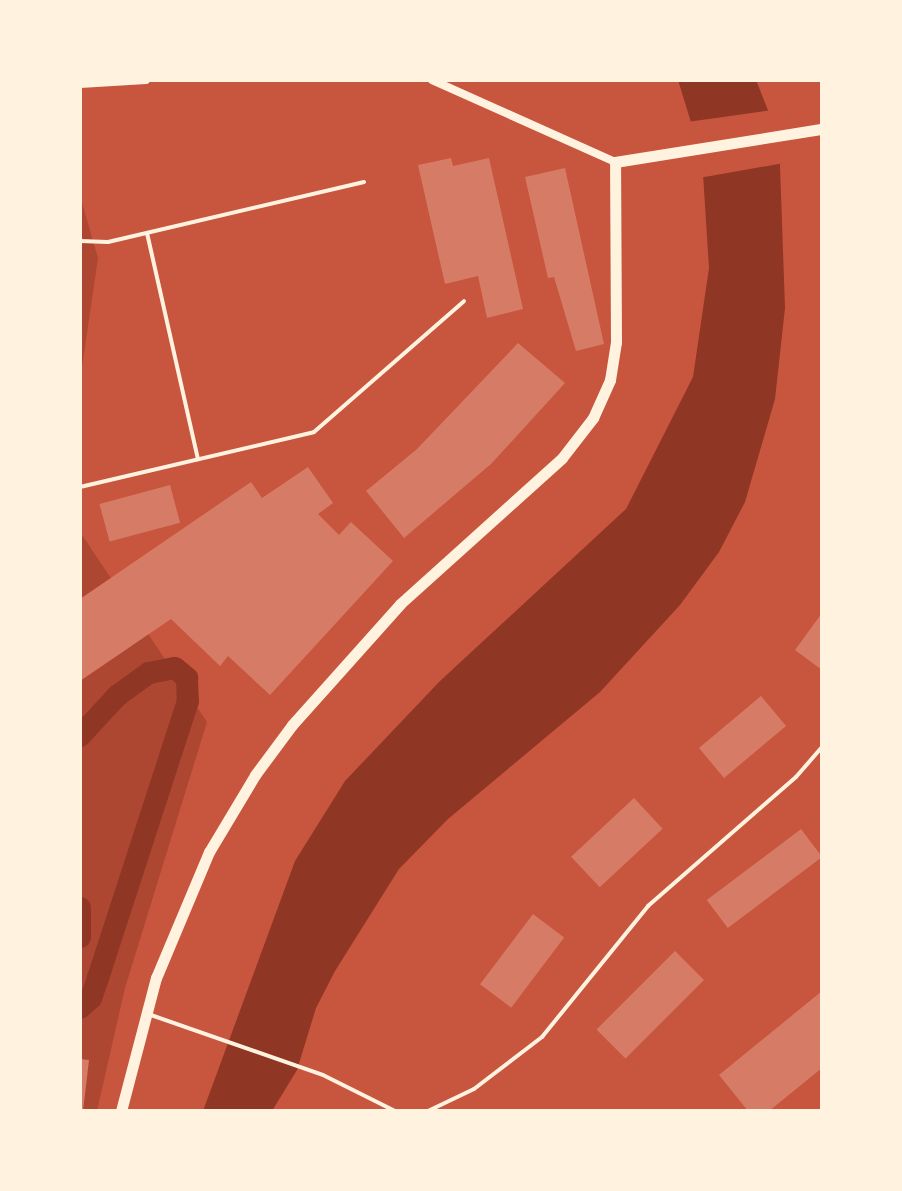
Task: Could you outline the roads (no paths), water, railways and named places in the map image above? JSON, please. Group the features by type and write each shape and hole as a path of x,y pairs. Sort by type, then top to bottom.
{"street":[{"path":"80,84 146,80"},
{"path":"432,80 615,162 819,130"},
{"path":"121,1111 146,1013 209,852 292,725 400,604 562,458 593,418 610,380 616,342 615,162"}],"lane":[{"path":"80,241 98,244 364,182"},
{"path":"147,233 198,459"},
{"path":"80,487 314,432 464,301"},
{"path":"428,1111 474,1089 542,1037 648,906 796,777 822,747"},
{"path":"146,1013 323,1075 395,1111"}],"waterway":[{"path":"80,736 117,696 149,673 175,668 187,678 188,701 91,998 80,1008"},
{"path":"80,908 80,937"}]}
